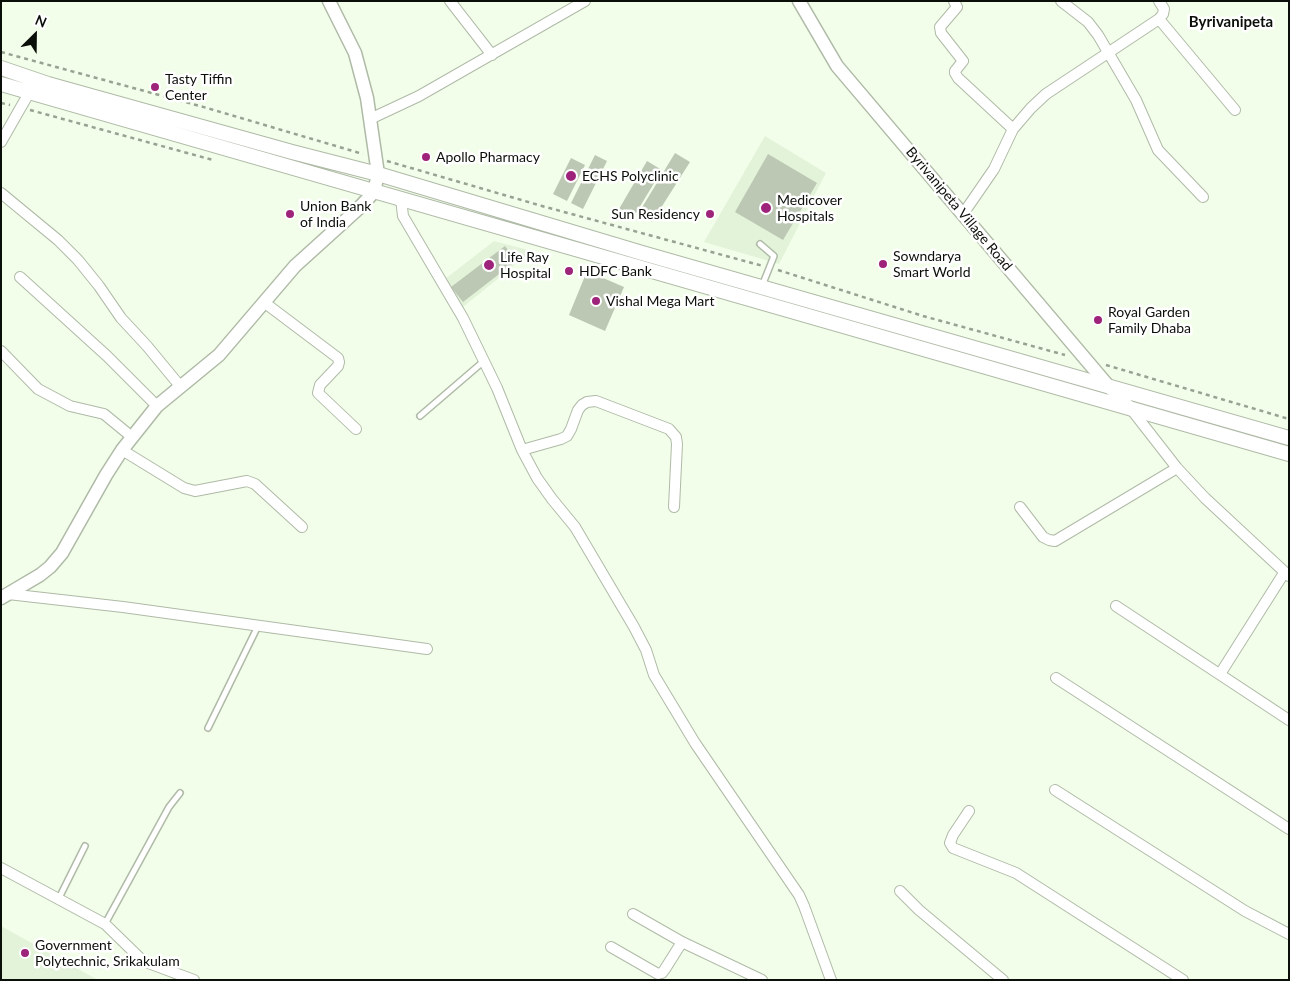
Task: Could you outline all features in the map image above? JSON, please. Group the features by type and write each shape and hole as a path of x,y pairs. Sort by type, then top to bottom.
{"main road":[{"path":"1,68 48,84 378,174 1110,388 1289,438"},
{"path":"1,84 1289,454"}],"street":[{"path":"5,596 40,575 62,553 106,475 122,450 156,406 219,355 295,266 374,192 378,174 367,98 355,53 329,1"},
{"path":"450,1 492,55"},
{"path":"370,119 419,96 585,1"},
{"name":"Byrivanipeta Village Road","path":"799,1 838,66 1110,388 1131,409"},
{"path":"954,1 957,7 940,27 941,33 963,61 955,73 958,78 1013,129"},
{"path":"1061,1 1088,22 1110,53 1136,100 1158,150 1203,197"},
{"path":"963,214 994,169 1013,129 1031,108 1046,94 1159,19 1164,9 1159,1"},
{"path":"1159,19 1235,110"},
{"path":"1,142 29,93"},
{"path":"1,193 58,240 78,260 121,318 148,346 180,386"},
{"path":"401,199 402,216 463,318 497,388 522,450 537,478 575,527 630,619 646,650 654,675 695,743 758,838 799,895 831,980"},
{"path":"20,277 107,356 156,406"},
{"path":"265,303 338,358 340,362 338,366 320,385 318,392 356,429"},
{"path":"1,351 38,390 70,406 104,414 132,438"},
{"path":"522,450 566,436 571,430 582,404 596,401 669,429 676,437 674,507"},
{"path":"1131,409 1178,468 1205,498 1286,574 1220,674"},
{"path":"122,450 184,488 194,491 247,481 255,484 302,527"},
{"path":"1020,507 1043,537 1055,541 1178,468"},
{"path":"5,596 123,607 427,649"},
{"path":"1116,606 1289,720"},
{"path":"1056,678 1289,829"},
{"path":"1056,790 1244,911 1289,934"},
{"path":"969,811 953,835 950,843 953,848 1016,873 1183,980"},
{"path":"1,868 104,924 143,961 194,980"},
{"path":"900,891 919,910 1003,980"},
{"path":"633,914 682,942 762,980"},
{"path":"611,947 658,974 662,973 682,942"}],"lane":[{"path":"760,244 774,256 762,287"},
{"path":"420,416 484,361"},
{"path":"208,728 258,626"},
{"path":"104,924 169,807 180,793"},
{"path":"58,898 85,846"}],"path":[{"path":"1,52 207,108 542,206 770,268 923,316 1126,370 1289,419"}],"shaded area":[{"name":"Medicover Hospitals","path":"765,136 826,173 779,264 704,242"},
{"name":"Life Ray Hospital","path":"494,241 532,251 463,307 445,279"},
{"name":"Government Polytechnic, Srikakulam","path":"1,926 98,980 1,980"}],"building":[{"path":"675,153 690,162 652,222 638,214"},
{"path":"768,154 817,183 783,240 735,212"},
{"path":"595,155 607,161 583,209 571,203"},
{"path":"571,158 585,165 567,201 553,194"},
{"path":"647,161 662,170 633,218 619,209"},
{"path":"505,246 516,261 463,302 451,287"},
{"name":"Vishal Mega Mart","path":"587,271 624,287 605,331 569,315"}],"place":[{"name":"Tasty Tiffin Center","path":"155,87"},
{"name":"Apollo Pharmacy","path":"426,157"},
{"name":"ECHS Polyclinic","path":"571,176"},
{"name":"Medicover Hospitals","path":"766,208"},
{"name":"Union Bank of India","path":"290,214"},
{"name":"Sun Residency","path":"710,214"},
{"name":"Sowndarya Smart World","path":"883,264"},
{"name":"Life Ray Hospital","path":"489,265"},
{"name":"HDFC Bank","path":"569,271"},
{"name":"Vishal Mega Mart","path":"596,301"},
{"name":"Royal Garden Family Dhaba","path":"1098,320"},
{"name":"Government Polytechnic, Srikakulam","path":"25,953"}],"district":[{"name":"Byrivanipeta","path":"1231,22"}]}
